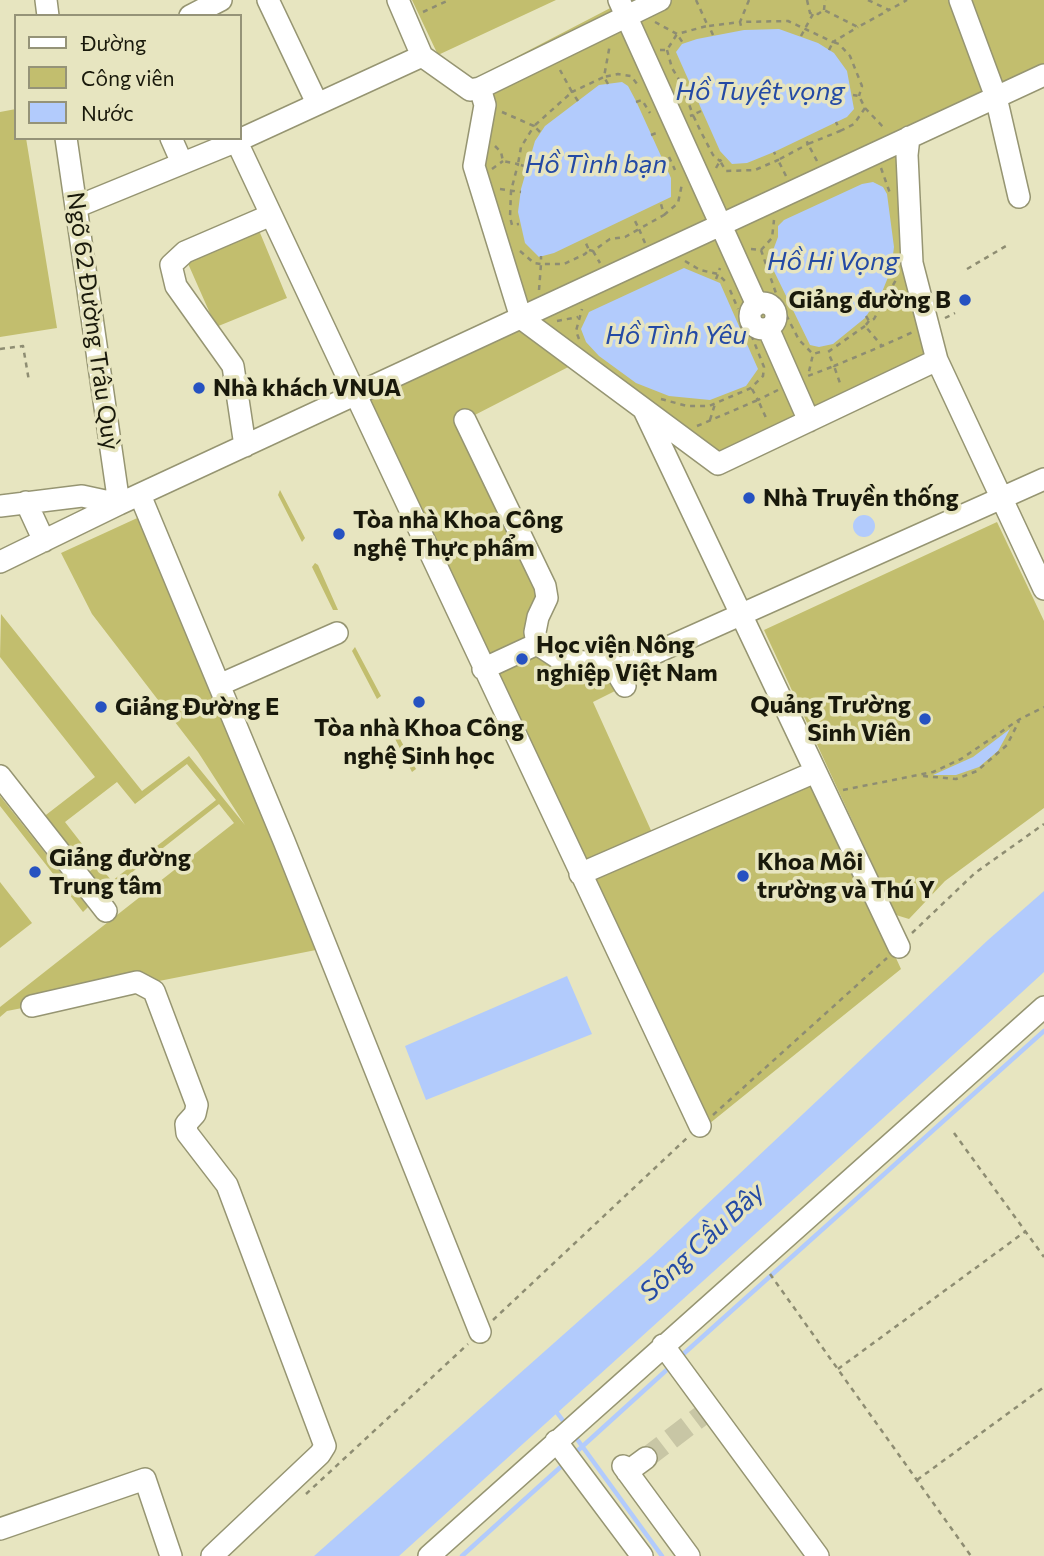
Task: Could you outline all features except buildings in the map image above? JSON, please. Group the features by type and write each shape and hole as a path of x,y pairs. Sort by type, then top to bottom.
{"street":[{"path":"194,14 221,0"},
{"path":"268,0 317,103"},
{"path":"660,0 625,13 551,53 491,107 474,166 529,314 644,408 718,464 937,360"},
{"path":"960,0 996,97 1019,197"},
{"path":"407,4 422,56 491,107"},
{"path":"625,13 757,305 750,312 751,322 758,328 768,328 809,421"},
{"path":"242,137 422,56"},
{"path":"0,562 119,504 721,225 900,137 1044,75"},
{"path":"900,137 907,155 912,264 937,360 1044,589"},
{"name":"Ngõ 62 Đường Trâu Quỳ","path":"66,140 119,504"},
{"path":"172,140 182,163"},
{"path":"76,207 236,140 700,1126"},
{"path":"245,446 233,366 176,286 171,265 185,251 271,215"},
{"path":"644,408 899,947"},
{"path":"465,420 545,586 547,598 538,617 537,645"},
{"path":"537,645 563,661 611,663 621,678 741,614 1044,479"},
{"path":"140,495 480,1332"},
{"path":"0,506 82,496 119,504"},
{"path":"26,502 44,541"},
{"path":"219,685 337,633"},
{"path":"483,669 537,645"},
{"path":"580,874 816,772"},
{"path":"0,776 106,911"},
{"path":"32,1006 137,982 154,991 197,1105 195,1114 186,1124 187,1133 227,1185 325,1446 320,1454 212,1556"},
{"path":"429,1556 559,1444 592,1409 666,1349 1044,1007"},
{"path":"666,1349 708,1411 818,1556"},
{"path":"559,1444 642,1556"},
{"path":"646,1458 625,1469 689,1556"},
{"path":"0,1529 145,1479 171,1556"}],"path":[{"path":"407,4 418,14 449,0"},
{"path":"696,0 713,35"},
{"path":"742,30 740,22 749,0"},
{"path":"824,0 824,10"},
{"path":"868,0 889,10"},
{"path":"829,50 833,42 907,0"},
{"path":"806,1 807,9 813,14"},
{"path":"801,36 813,14 824,10 858,27"},
{"path":"608,84 604,77 625,13 677,34 683,43"},
{"path":"644,55 667,50 677,34 708,26 780,20 841,46 855,66 862,86 859,96 865,108 900,137"},
{"path":"551,53 578,101"},
{"path":"519,224 512,227 511,191 523,141 534,126 572,92 604,77 618,74 631,76 641,92 642,100"},
{"path":"853,95 859,96"},
{"path":"491,107 534,126 540,132"},
{"path":"701,111 693,115 711,152 726,171 737,172 755,170 840,131 859,120 865,108"},
{"path":"836,122 840,131"},
{"path":"805,137 821,170"},
{"path":"492,145 501,152 503,161"},
{"path":"774,152 790,185"},
{"path":"517,244 529,261 564,264 589,250 593,251 610,239 625,237 664,215 678,203 682,181 703,184 724,157"},
{"path":"503,161 527,167"},
{"path":"488,169 496,168 503,161"},
{"path":"660,204 664,215"},
{"path":"633,216 650,254"},
{"path":"584,239 589,250"},
{"path":"967,269 1006,246"},
{"path":"716,279 724,259 750,249 761,250 778,299 799,340 813,354"},
{"path":"529,314 541,256"},
{"path":"644,408 654,397 687,406 715,404 751,388 763,376 764,367 727,284 718,274 700,270 680,258"},
{"path":"847,403 828,352 865,326 886,303 899,270"},
{"path":"580,341 577,320 586,300"},
{"path":"866,316 869,321"},
{"path":"740,327 747,324"},
{"path":"813,354 808,376 928,325"},
{"path":"865,326 882,346"},
{"path":"0,349 23,346 29,381"},
{"path":"813,354 820,352"},
{"path":"751,388 775,437"},
{"path":"678,434 781,388"},
{"path":"710,420 715,404"},
{"path":"827,797 847,788 919,775 961,759 1020,719 1044,708"},
{"path":"919,775 956,779 977,771 1007,745 1020,719"},
{"path":"304,1495 700,1126 899,947 975,873 1044,824"},
{"path":"954,1133 1044,1256"},
{"path":"838,1369 1026,1231"},
{"path":"774,1280 971,1556"},
{"path":"917,1480 1044,1387"}],"green space":[{"path":"412,0 556,0 438,55"},
{"path":"619,0 1044,0 1044,70 983,91 906,131 907,155 937,360 718,464 580,361 465,420 545,586 537,644 590,663 625,686 593,702 654,837 810,770 901,969 699,1132 355,398 520,317 474,166 491,70 620,3"},
{"path":"14,109 14,140 26,140 57,328 0,337 0,112"},
{"path":"258,228 287,298 216,327 186,259"},
{"path":"280,490 305,538 302,542 278,495"},
{"path":"146,514 316,950 7,1011 0,1017 0,1007 234,823 219,804 103,895 86,874 98,865 112,881 216,800 187,764 135,804 117,782 65,822 93,858 81,867 42,818 95,777 0,657 1,614 142,791 189,756 245,825 198,752 92,614 61,553"},
{"name":"Quảng Trường Sinh Viên","path":"997,522 1044,621 1044,808 945,881 909,919 896,915 764,630"},
{"path":"315,563 338,610 333,610 312,567"},
{"path":"355,647 381,696 377,699 352,651"},
{"path":"390,720 416,769 412,772 387,723"},
{"path":"0,796 88,907 83,912 0,806"},
{"path":"0,882 32,923 0,948"}],"water":[{"name":"Hồ Tuyệt vọng","path":"779,29 818,43 834,53 847,71 854,109 847,117 774,152 747,163 732,164 720,151 676,52 682,44 697,39 744,30"},
{"name":"Hồ Tình bạn","path":"622,82 628,86 636,101 671,178 671,197 554,253 539,257 525,243 518,212 521,189 535,141 545,126 599,85"},
{"name":"Hồ Hi Vọng","path":"873,182 883,187 887,194 894,247 891,270 882,292 865,318 833,344 819,347 810,345 769,261 778,237 778,226 784,220 862,184"},
{"name":"Hồ Tình Yêu","path":"684,268 720,283 758,369 746,386 710,400 669,396 636,383 599,356 586,342 581,329 589,312"},
{"path":"860,515 868,515 875,522 875,530 868,537 860,537 853,530 853,522"},
{"path":"1010,729 998,751 979,767 956,775 933,775 973,757"},
{"name":"Sông Cầu Bây","path":"1044,891 1044,972 985,1026 399,1556 314,1556 652,1256 988,940"},
{"path":"567,976 592,1034 426,1100 405,1046"}],"waterway":[{"path":"680,1357 1044,1031"},
{"path":"574,1454 671,1366"},
{"path":"555,1410 567,1426"},
{"path":"574,1435 662,1556"},
{"path":"462,1556 565,1463"}],"tunnel":[{"path":"646,1458 705,1413"}],"place":[{"name":"Giảng đường B","path":"965,300"},
{"name":"Nhà khách VNUA","path":"199,388"},
{"name":"Nhà Truyền thống","path":"749,498"},
{"name":"Tòa nhà Khoa Công nghệ Thực phẩm","path":"339,534"},
{"name":"Học viện Nông nghiệp Việt Nam","path":"522,659"},
{"name":"Tòa nhà Khoa Công nghệ Sinh học","path":"419,702"},
{"name":"Giảng Đường E","path":"101,707"},
{"name":"Quảng Trường Sinh Viên","path":"925,719"},
{"name":"Giảng đường Trung tâm","path":"35,872"},
{"name":"Khoa Môi trường và Thú Y","path":"743,876"}]}
